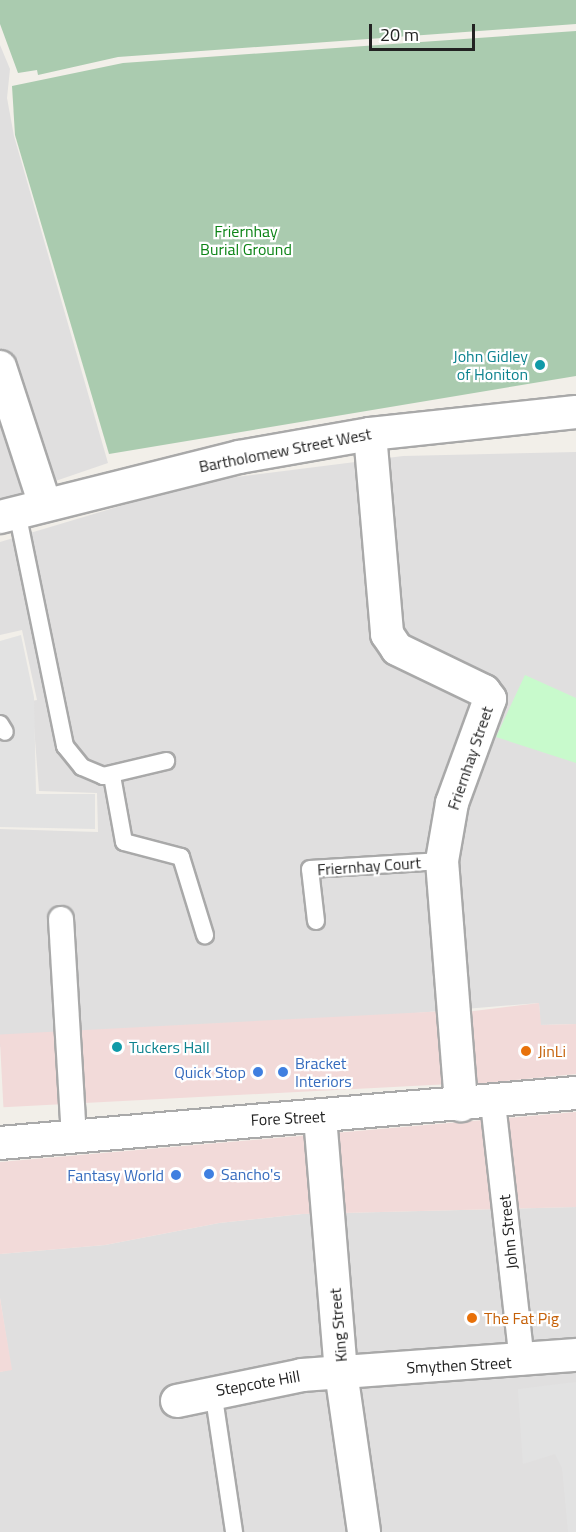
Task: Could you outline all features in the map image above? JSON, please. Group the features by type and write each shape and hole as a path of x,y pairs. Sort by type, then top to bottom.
{"street":[{"path":"0,367 20,510"},
{"name":"Bartholomew Street West","path":"20,510 370,434 575,416"},
{"name":"Friernhay Street","path":"370,434 387,634 397,649 484,691 490,699 452,803 442,861 461,1105"},
{"path":"61,919 74,1136"},
{"name":"Fore Street","path":"0,1143 493,1103 576,1094"},
{"name":"John Street","path":"493,1103 522,1362"},
{"name":"King Street","path":"320,1117 341,1372 364,1532"},
{"name":"Smythen Street","path":"341,1372 522,1362 576,1355"},
{"name":"Stepcote Hill","path":"177,1401 213,1390 341,1372"}],"lane":[{"path":"20,510 65,746 82,767 112,776 166,761"},
{"path":"112,776 124,842 180,857 205,935"},
{"name":"Friernhay Court","path":"316,921 310,869 442,861"},
{"path":"213,1390 234,1532"}],"shaded area":[{"path":"0,45 10,69 7,98 14,136 108,463 0,500"},
{"path":"576,452 576,1024 540,1025 539,1003 0,1047 0,829 98,832 97,793 39,791 32,701 37,700 22,630 0,635 0,542 204,481 403,456"},
{"path":"21,635 34,697 36,794 95,794 95,829 0,827 0,641"},
{"path":"539,1003 541,1025 576,1024 576,1074 465,1085 458,1013"},
{"path":"447,1011 451,1084 3,1107 0,1034"},
{"path":"576,1112 576,1207 302,1214 219,1223 105,1245 0,1254 0,1162"},
{"path":"576,1207 576,1532 0,1532 0,1372 11,1369 0,1298 0,1254 105,1245 219,1223 302,1214"},
{"path":"0,1298 12,1370 0,1372"},
{"path":"576,1382 576,1532 568,1532 562,1468 555,1454 523,1464 518,1389"}],"green space":[{"path":"0,0 576,0 576,24 118,57 38,75 37,70 18,73 0,24"},
{"name":"Friernhay Burial Ground","path":"576,31 576,376 109,454 15,135 12,86 123,63"},
{"path":"525,675 576,698 576,763 496,737"}],"place":[{"name":"John Gidley of Honiton","path":"540,365"},
{"name":"Tuckers Hall","path":"117,1047"},
{"name":"JinLi","path":"526,1051"},
{"name":"Quick Stop","path":"258,1072"},
{"name":"Bracket Interiors","path":"283,1072"},
{"name":"Sancho's","path":"209,1174"},
{"name":"Fantasy World","path":"176,1175"},
{"name":"The Fat Pig","path":"472,1318"}]}
